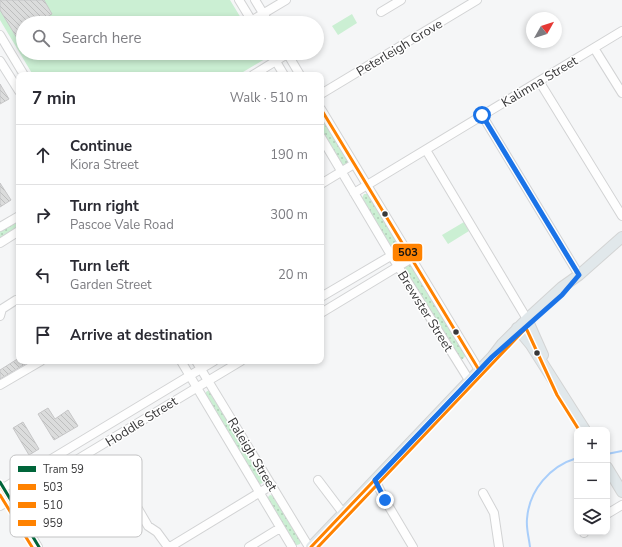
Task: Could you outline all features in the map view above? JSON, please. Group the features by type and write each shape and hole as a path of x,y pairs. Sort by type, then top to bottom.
{"main road":[{"path":"310,547 469,380 528,321 562,295 579,275 622,238"},
{"path":"528,321 562,393"},
{"path":"519,330 531,345 583,427"},
{"path":"610,471 622,492"}],"street":[{"path":"239,0 248,16"},
{"path":"255,0 263,14"},
{"path":"260,16 286,0"},
{"path":"381,12 402,0"},
{"name":"Peterleigh Grove","path":"324,92 477,0"},
{"name":"Kalimna Street","path":"354,193 622,31"},
{"path":"0,35 22,72"},
{"path":"594,48 622,93"},
{"path":"290,60 298,72"},
{"path":"0,61 16,86"},
{"path":"258,72 276,61 281,72"},
{"path":"285,72 294,66"},
{"path":"539,81 622,216"},
{"name":"Brewster Street","path":"324,114 480,370"},
{"path":"482,115 579,275"},
{"name":"Brewster Street","path":"324,142 391,255 469,380"},
{"path":"426,150 528,321"},
{"path":"324,182 354,164"},
{"path":"0,227 16,218"},
{"path":"0,243 16,233"},
{"path":"324,295 406,247"},
{"path":"324,311 412,258"},
{"path":"0,316 2,309 16,300"},
{"path":"0,385 36,364"},
{"name":"Raleigh Street","path":"183,364 292,547"},
{"name":"Raleigh Street","path":"198,364 310,547"},
{"name":"Hoddle Street","path":"58,455 100,431 209,364"},
{"name":"Hoddle Street","path":"84,455 236,364"},
{"path":"100,431 106,442"},
{"path":"318,480 343,513"},
{"name":"Hoddle Street","path":"1,487 10,482"},
{"path":"372,482 385,500 413,547"},
{"path":"142,516 148,526 157,532 169,547 272,486"},
{"path":"1,487 10,500"},
{"path":"483,493 494,513 499,547"},
{"name":"Hoddle Street","path":"0,506 10,500"},
{"path":"610,512 622,505"},
{"path":"249,547 280,528"},
{"path":"32,537 38,547"}],"green space":[{"path":"0,0 230,0 240,16 16,16 16,47 0,20"},
{"path":"352,14 357,23 338,35 332,26"},
{"path":"24,60 263,60 243,72 31,72"},
{"path":"324,120 348,162 343,166 324,136"},
{"path":"364,194 368,194 398,244 395,248 391,246 365,204 362,198"},
{"path":"16,221 16,231 0,240 0,230"},
{"path":"464,222 469,231 448,244 442,235"},
{"path":"409,264 466,355 463,359 459,359 406,271 405,267"},
{"path":"209,390 264,478 261,484 257,483 206,396 206,392"},
{"path":"270,495 274,496 301,540 300,544 295,545 268,501 268,497"}],"building":[{"path":"0,0 44,0 52,14 49,16 16,16 16,36 0,10"},
{"path":"0,84 9,99 0,104"},
{"path":"0,183 11,200 0,207"},
{"path":"16,360 16,364 25,364 0,379 0,370"},
{"path":"48,408 55,419 68,410 78,426 54,440 38,414"},
{"path":"23,422 39,449 29,455 13,428"}],"waterway":[{"path":"610,453 622,451"},
{"path":"530,547 527,519 532,498 537,489 550,473 558,467 574,459"}],"tram line":[{"name":"59","path":"0,482 10,499"},
{"name":"59","path":"33,537 39,547"}],"transit line":[{"name":"503","path":"311,547 479,370 324,114"},
{"name":"510","path":"318,547 526,328 557,395 577,427"},
{"name":"959","path":"0,485 10,501"},
{"name":"510","path":"0,495 10,511"},
{"name":"510","path":"26,537 32,547"},
{"name":"959","path":"32,537 38,547"}],"route":[{"path":"385,500 375,480 492,357 562,295 579,275 482,115"}]}
